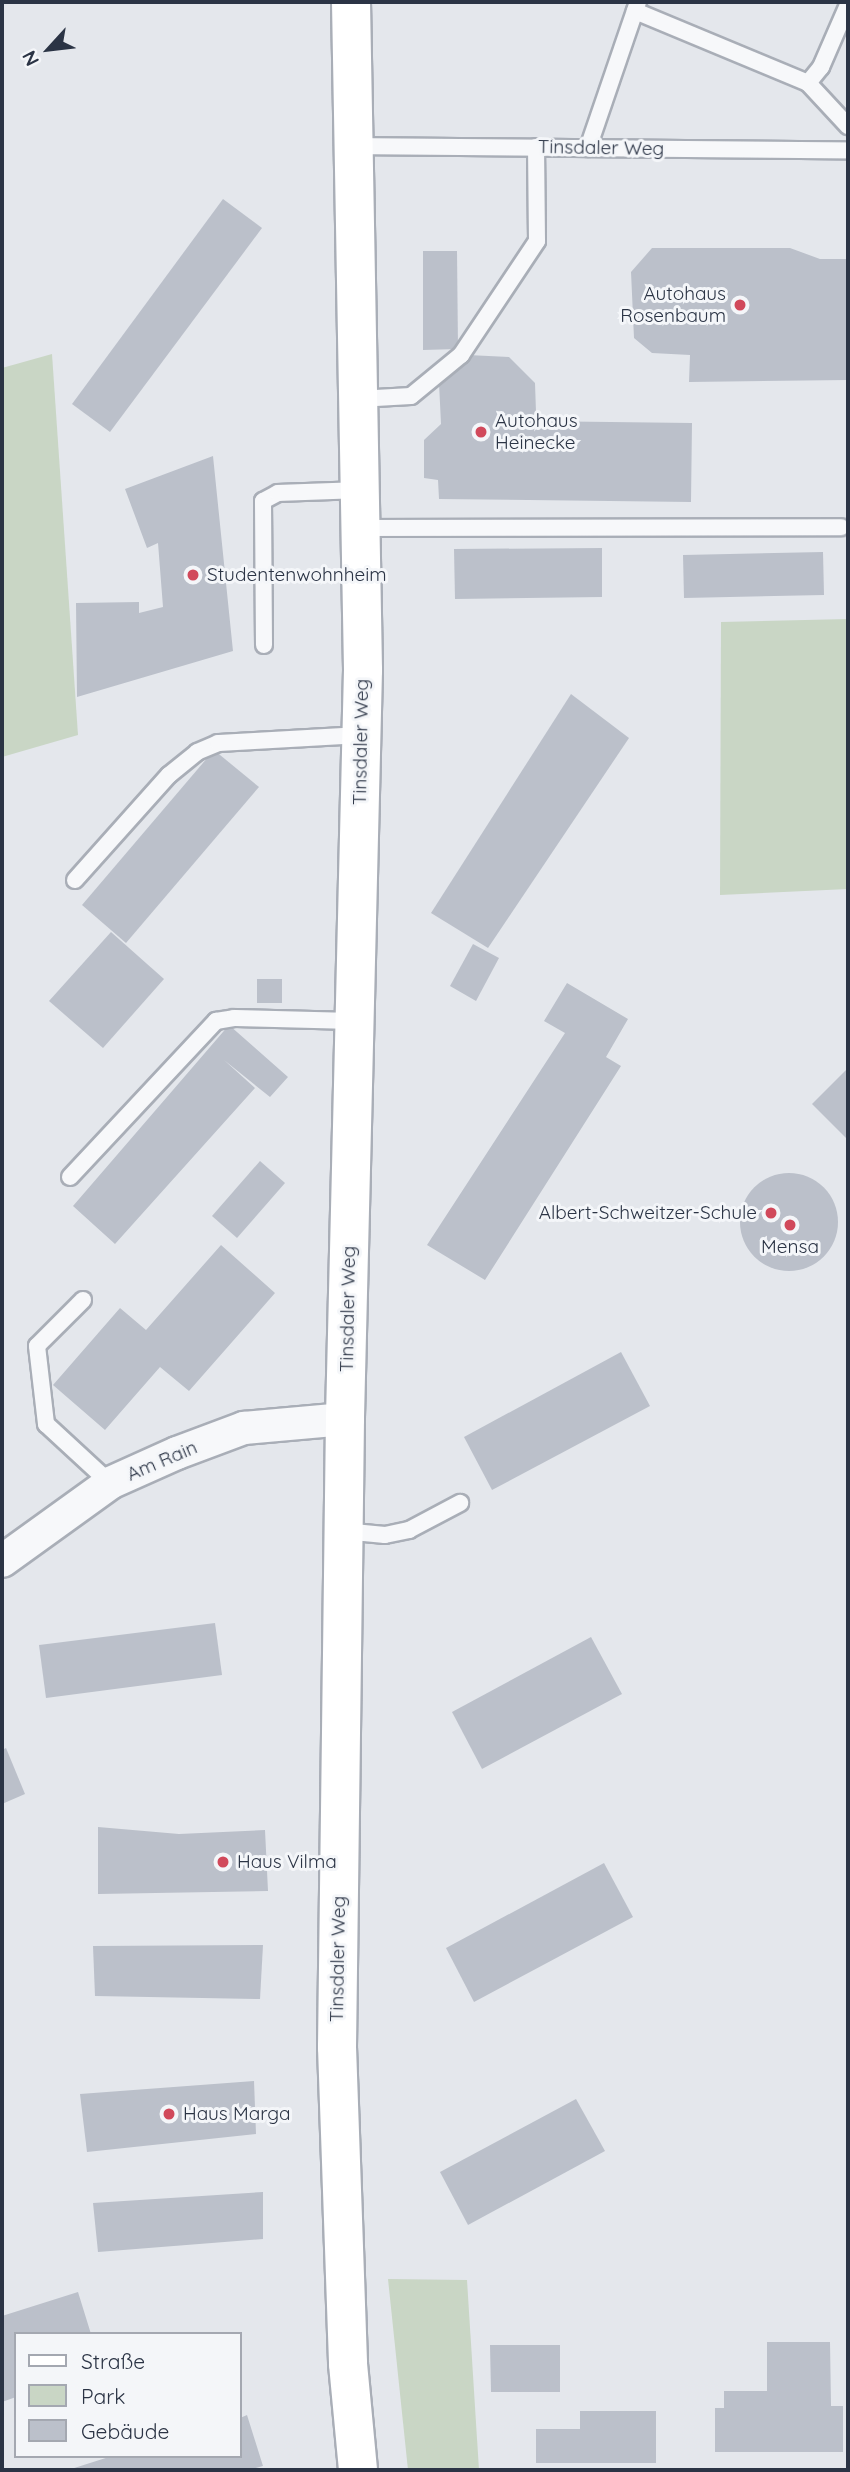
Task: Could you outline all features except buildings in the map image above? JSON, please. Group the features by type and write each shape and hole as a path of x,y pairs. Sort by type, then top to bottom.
{"street":[{"name":"Tinsdaler Weg","path":"351,2 361,528 362,735 343,1531 338,2159 358,2470"},
{"name":"Am Rain","path":"2,1561 110,1483 244,1428 345,1419"}],"lane":[{"path":"808,83 848,5"},
{"path":"587,148 636,6 808,83 848,126"},
{"name":"Tinsdaler Weg","path":"354,146 848,150"},
{"path":"358,399 411,396 461,355 537,242 536,147"},
{"path":"264,645 263,501 278,493 360,490"},
{"path":"361,528 841,527"},
{"path":"75,880 169,775 197,752 218,743 362,735"},
{"path":"69,1177 216,1021 234,1018 355,1021"},
{"path":"83,1300 37,1346 46,1424 110,1483"},
{"path":"343,1531 385,1535 409,1530 460,1503"}],"green space":[{"path":"52,354 78,735 2,757 2,368"},
{"path":"848,619 848,889 720,895 721,622"},
{"path":"388,2279 467,2280 479,2470 408,2470"}],"place":[{"name":"Autohaus Rosenbaum","path":"740,305"},
{"name":"Autohaus Heinecke","path":"481,432"},
{"name":"Studentenwohnheim","path":"193,575"},
{"name":"Albert-Schweitzer-Schule","path":"771,1213"},
{"name":"Mensa","path":"790,1225"},
{"name":"Haus Vilma","path":"223,1862"},
{"name":"Haus Marga","path":"169,2114"}]}
